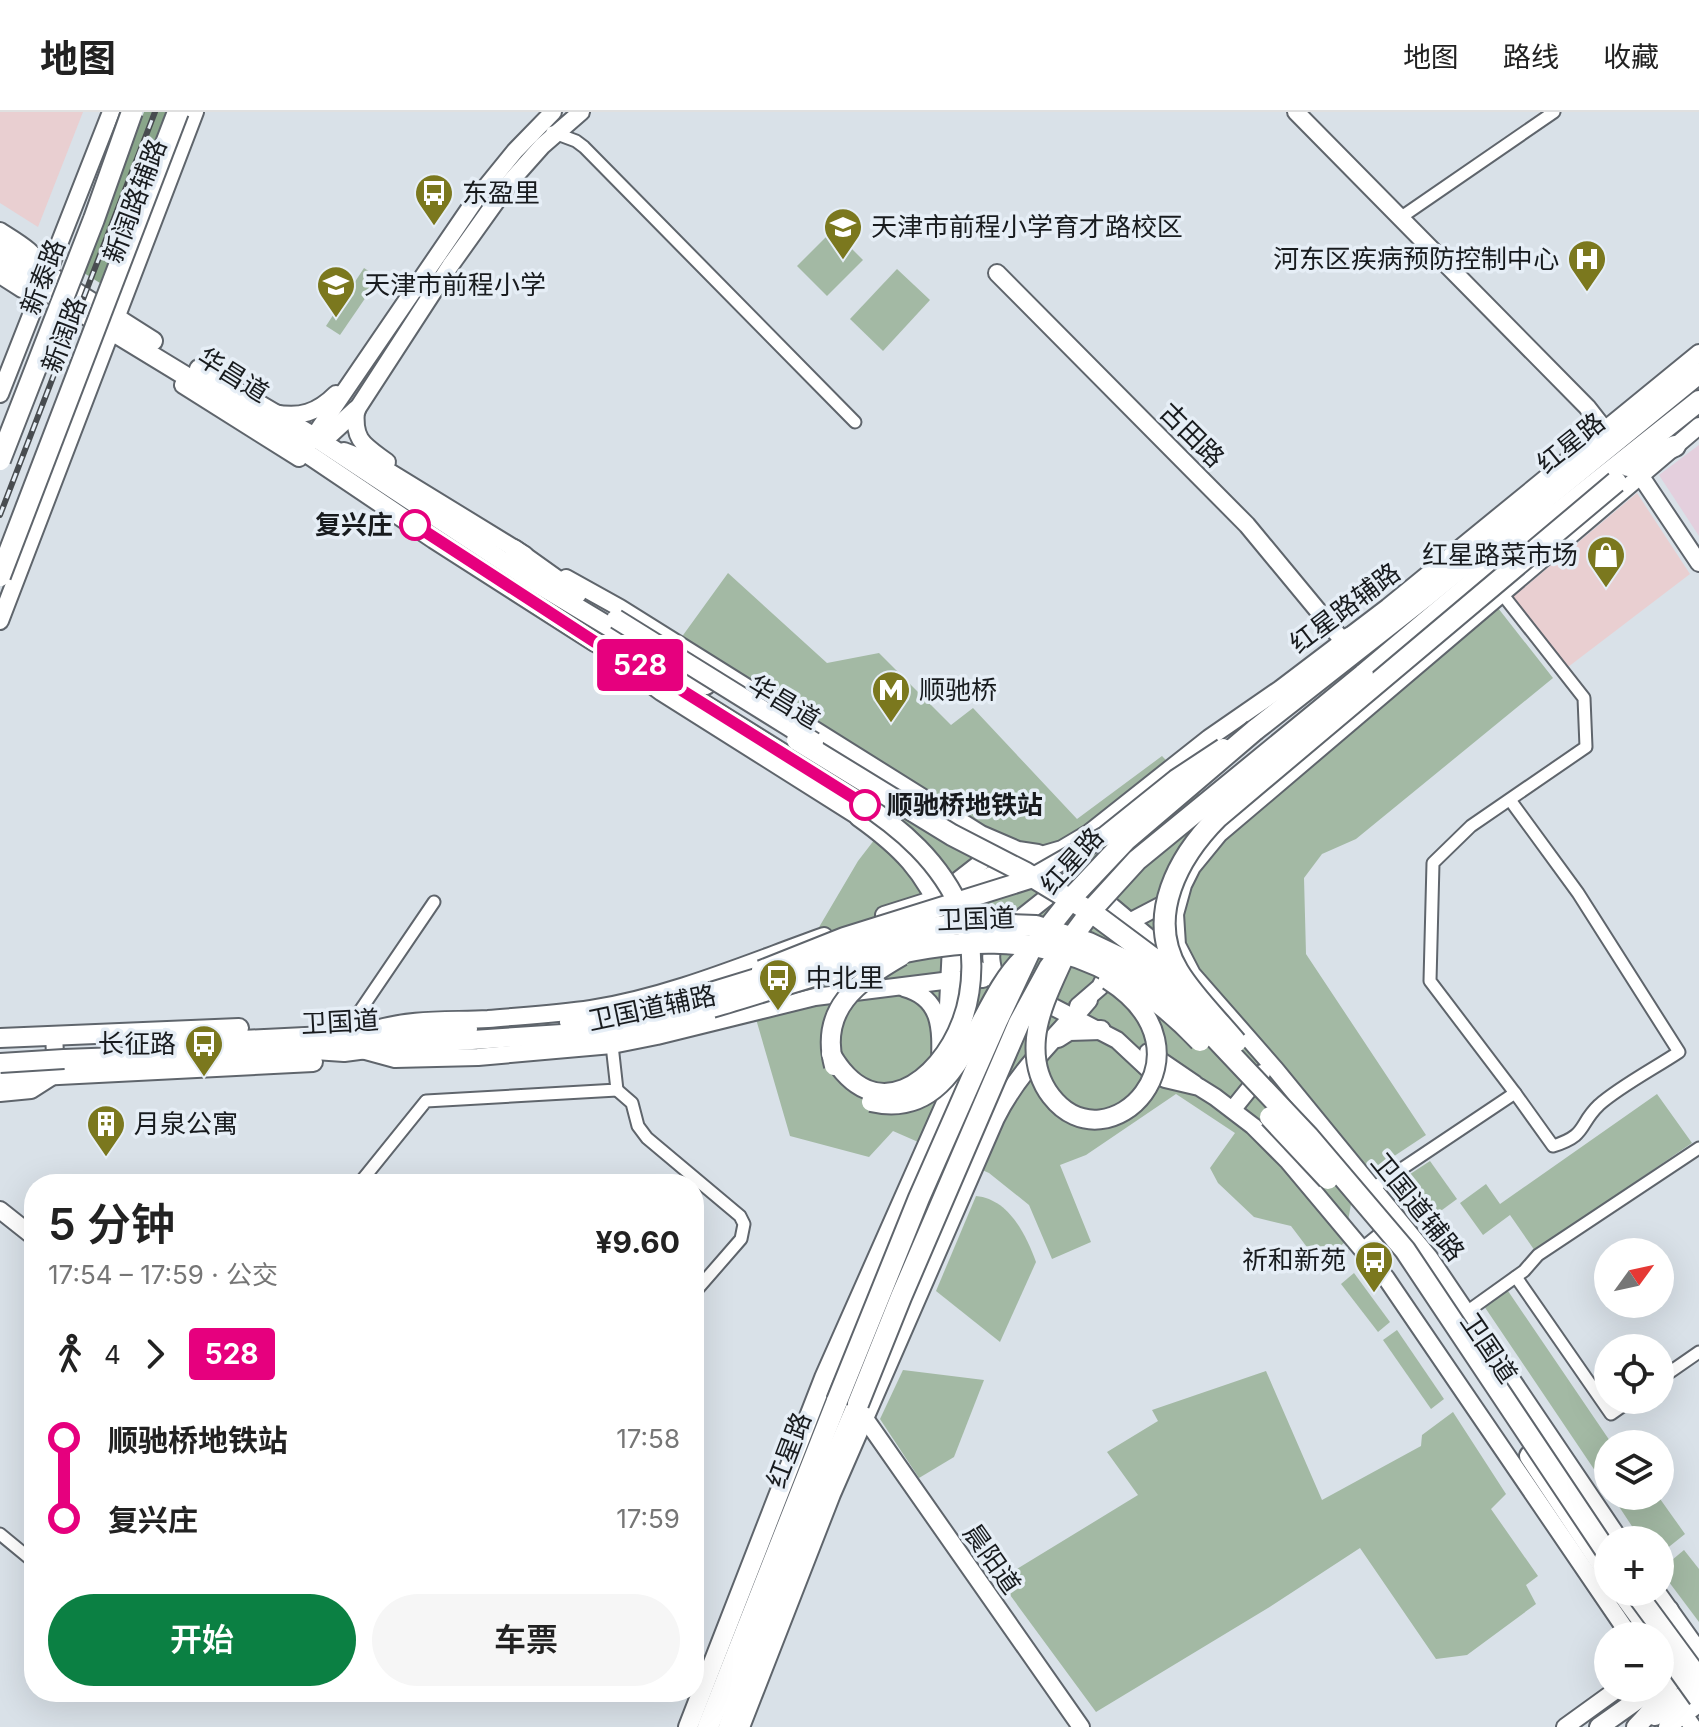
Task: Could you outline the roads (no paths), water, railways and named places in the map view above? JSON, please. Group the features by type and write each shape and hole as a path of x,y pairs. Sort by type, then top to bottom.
{"highway":[{"name":"新泰路","path":"0,460 94,219 132,112"},
{"name":"新阔路","path":"0,576 178,112"},
{"name":"红星路","path":"1625,452 1644,419 1699,373"},
{"name":"红星路","path":"729,1727 793,1555 826,1453 817,1424 1030,951 1076,893 1126,840 1349,646 1406,612 1699,401"},
{"path":"1204,1005 1179,972 1169,950 1165,916 1170,889 1196,841 1218,817 1610,478 1625,452 1675,446"},
{"name":"红星路","path":"708,1727 826,1453 861,1410 1019,1023 1040,983 1076,930 1137,860 1610,478"},
{"name":"华昌道","path":"797,740 952,835 1026,873 1094,914 1153,958 1204,1005"},
{"name":"卫国道","path":"711,1000 935,926 987,922 1036,926 1109,952 1160,983 1185,1006 1308,1136 1420,1271 1594,1533"},
{"name":"卫国道","path":"711,1000 914,949 970,941 1030,944 1072,957 1119,977 1166,1008 1355,1208 1418,1289 1594,1568"},
{"name":"卫国道","path":"1204,1005 1287,1104 1308,1136"},
{"path":"826,1453 854,1440"},
{"path":"1645,1606 1699,1682"},
{"path":"1685,1648 1699,1701"}],"main road":[{"name":"华昌道","path":"0,244 43,281 268,412 316,448 797,740"},
{"name":"华昌道","path":"0,263 43,281"},
{"name":"华昌道","path":"114,325 135,344 280,435 316,448 345,478 434,539 595,642 627,657 699,700 897,828 930,860 952,892 964,919 971,955 966,1008 953,1040 934,1069 899,1092 874,1093 849,1080 831,1054"},
{"path":"316,448 356,410"},
{"name":"华昌道","path":"514,549 616,619 951,826 1005,855 1071,866"},
{"path":"711,1000 776,963 844,937 1071,866 1176,779 1255,730"},
{"path":"859,817 909,858 936,898 952,946 967,967 996,979"},
{"path":"1072,957 1125,992 1145,1015 1154,1036 1157,1059 1152,1083 1139,1102 1109,1117 1082,1116 1067,1110 1051,1096 1038,1069 1036,1038 1039,1020 1076,930"},
{"path":"828,1397 918,1160 951,1089 952,1063 946,1019 952,946"},
{"path":"914,949 868,978 844,1000 835,1015 831,1031 835,1070 843,1082 864,1099 898,1105 915,1101 936,1088 951,1073 998,990 1030,951"},
{"name":"卫国道","path":"59,1054 396,1039 602,1018 711,1000"},
{"path":"740,1727 854,1440 861,1410 1009,1089 1052,1041 1068,1014 1088,1000"},
{"path":"0,1063 315,1025 352,1040"},
{"path":"1052,1041 1069,1031 1109,1035"},
{"path":"0,1038 121,1073 311,1062 352,1040"},
{"path":"0,1051 59,1054"},
{"path":"0,1078 59,1054"},
{"path":"704,1689 817,1424"},
{"path":"1669,1610 1685,1648 1674,1682"},
{"path":"1674,1692 1699,1682"},
{"path":"688,1727 699,1702"},
{"path":"1599,1727 1622,1711 1647,1702"},
{"path":"1638,1727 1662,1702"}],"street":[{"path":"0,394 111,112"},
{"name":"新阔路辅路","path":"0,621 195,112"},
{"path":"316,448 476,199 553,112"},
{"path":"430,496 362,443 355,430 356,410 488,212 528,161 581,112"},
{"path":"1299,112 1587,407 1625,452 1699,556"},
{"path":"1402,216 1554,112"},
{"path":"536,128 576,141 584,147 855,422"},
{"path":"0,231 39,258 43,281"},
{"name":"古田路","path":"997,273 1247,525 1349,646"},
{"path":"0,275 22,289 43,281"},
{"path":"268,412 303,415 330,400 388,319 410,298"},
{"path":"114,325 141,358 316,448 395,519 434,539"},
{"name":"红星路辅路","path":"1175,914 1179,896 1200,855 1234,820 1503,595 1625,452 1699,353"},
{"path":"1675,446 1699,426"},
{"name":"华昌道","path":"316,448 352,453 375,463 514,549 620,608 981,834 1018,850 1049,853"},
{"path":"1625,452 1699,563"},
{"name":"红星路辅路","path":"936,898 968,888 1014,863 1049,853 1089,833 1209,738 1349,646 1422,580 1625,452"},
{"path":"1503,595 1584,698 1586,747 1471,826 1433,863 1430,981 1553,1146 1582,1132 1598,1106 1679,1052 1578,893 1510,800"},
{"name":"华昌道","path":"595,642 661,692 859,817"},
{"path":"1142,791 1200,855"},
{"path":"1049,853 1077,869 1074,853 1089,833"},
{"path":"936,898 1003,845"},
{"path":"1071,866 1133,928 1192,974"},
{"path":"952,1063 996,979 990,953 997,937 1071,866"},
{"path":"1179,896 1161,903 1133,928 1100,987 1088,1000 1093,1018 1147,1068 1165,1079 1199,1087 1233,1109 1297,1170 1399,1297 1477,1413 1594,1569"},
{"name":"卫国道辅路","path":"352,1040 400,1022 488,1019 624,1003 936,898"},
{"path":"352,1040 434,902"},
{"path":"1133,928 1163,921 1175,914"},
{"name":"卫国道辅路","path":"1175,914 1177,945 1192,974 1401,1220 1468,1311 1611,1526"},
{"path":"801,944 815,997"},
{"path":"996,979 1109,1035"},
{"name":"卫国道辅路","path":"352,1040 395,1059 478,1057 612,1045 815,997 951,980 996,979"},
{"path":"903,987 929,1000 946,1019 933,1127"},
{"path":"612,1045 617,1090 632,1103 638,1126 647,1138 690,1174"},
{"path":"0,1093 31,1090 59,1054"},
{"path":"1233,1109 1270,1063"},
{"path":"367,1174 426,1101 617,1090"},
{"path":"1373,1188 1515,1093"},
{"path":"1468,1311 1516,1277 1538,1255 1699,1148"},
{"path":"918,1160 966,1183"},
{"path":"704,1186 740,1216 744,1224 741,1239 704,1282"},
{"path":"0,1210 24,1229"},
{"path":"1364,1250 1401,1220"},
{"path":"1516,1277 1594,1389"},
{"path":"1674,1369 1699,1352"},
{"path":"1477,1413 1518,1386"},
{"name":"晨阳道","path":"861,1410 1078,1727"},
{"name":"晨阳道","path":"854,1440 867,1439 876,1444 1078,1727"},
{"path":"0,1534 24,1554"},
{"path":"1666,1606 1669,1610"},
{"path":"1674,1695 1699,1701"},
{"path":"1565,1727 1600,1702"},
{"path":"1622,1711 1627,1702"},
{"path":"1667,1727 1669,1702"}],"railway":[{"path":"0,515 155,112"}],"place":[{"name":"东盈里","path":"434,227"},
{"name":"天津市前程小学育才路校区","path":"843,261"},
{"name":"河东区疾病预防控制中心","path":"1587,293"},
{"name":"天津市前程小学","path":"336,319"},
{"name":"复兴庄","path":"415,525"},
{"name":"红星路菜市场","path":"1606,589"},
{"name":"顺驰桥","path":"891,724"},
{"name":"顺驰桥地铁站","path":"865,805"},
{"name":"中北里","path":"778,1012"},
{"name":"长征路","path":"204,1078"},
{"name":"月泉公寓","path":"106,1158"},
{"name":"祈和新苑","path":"1374,1294"}]}
